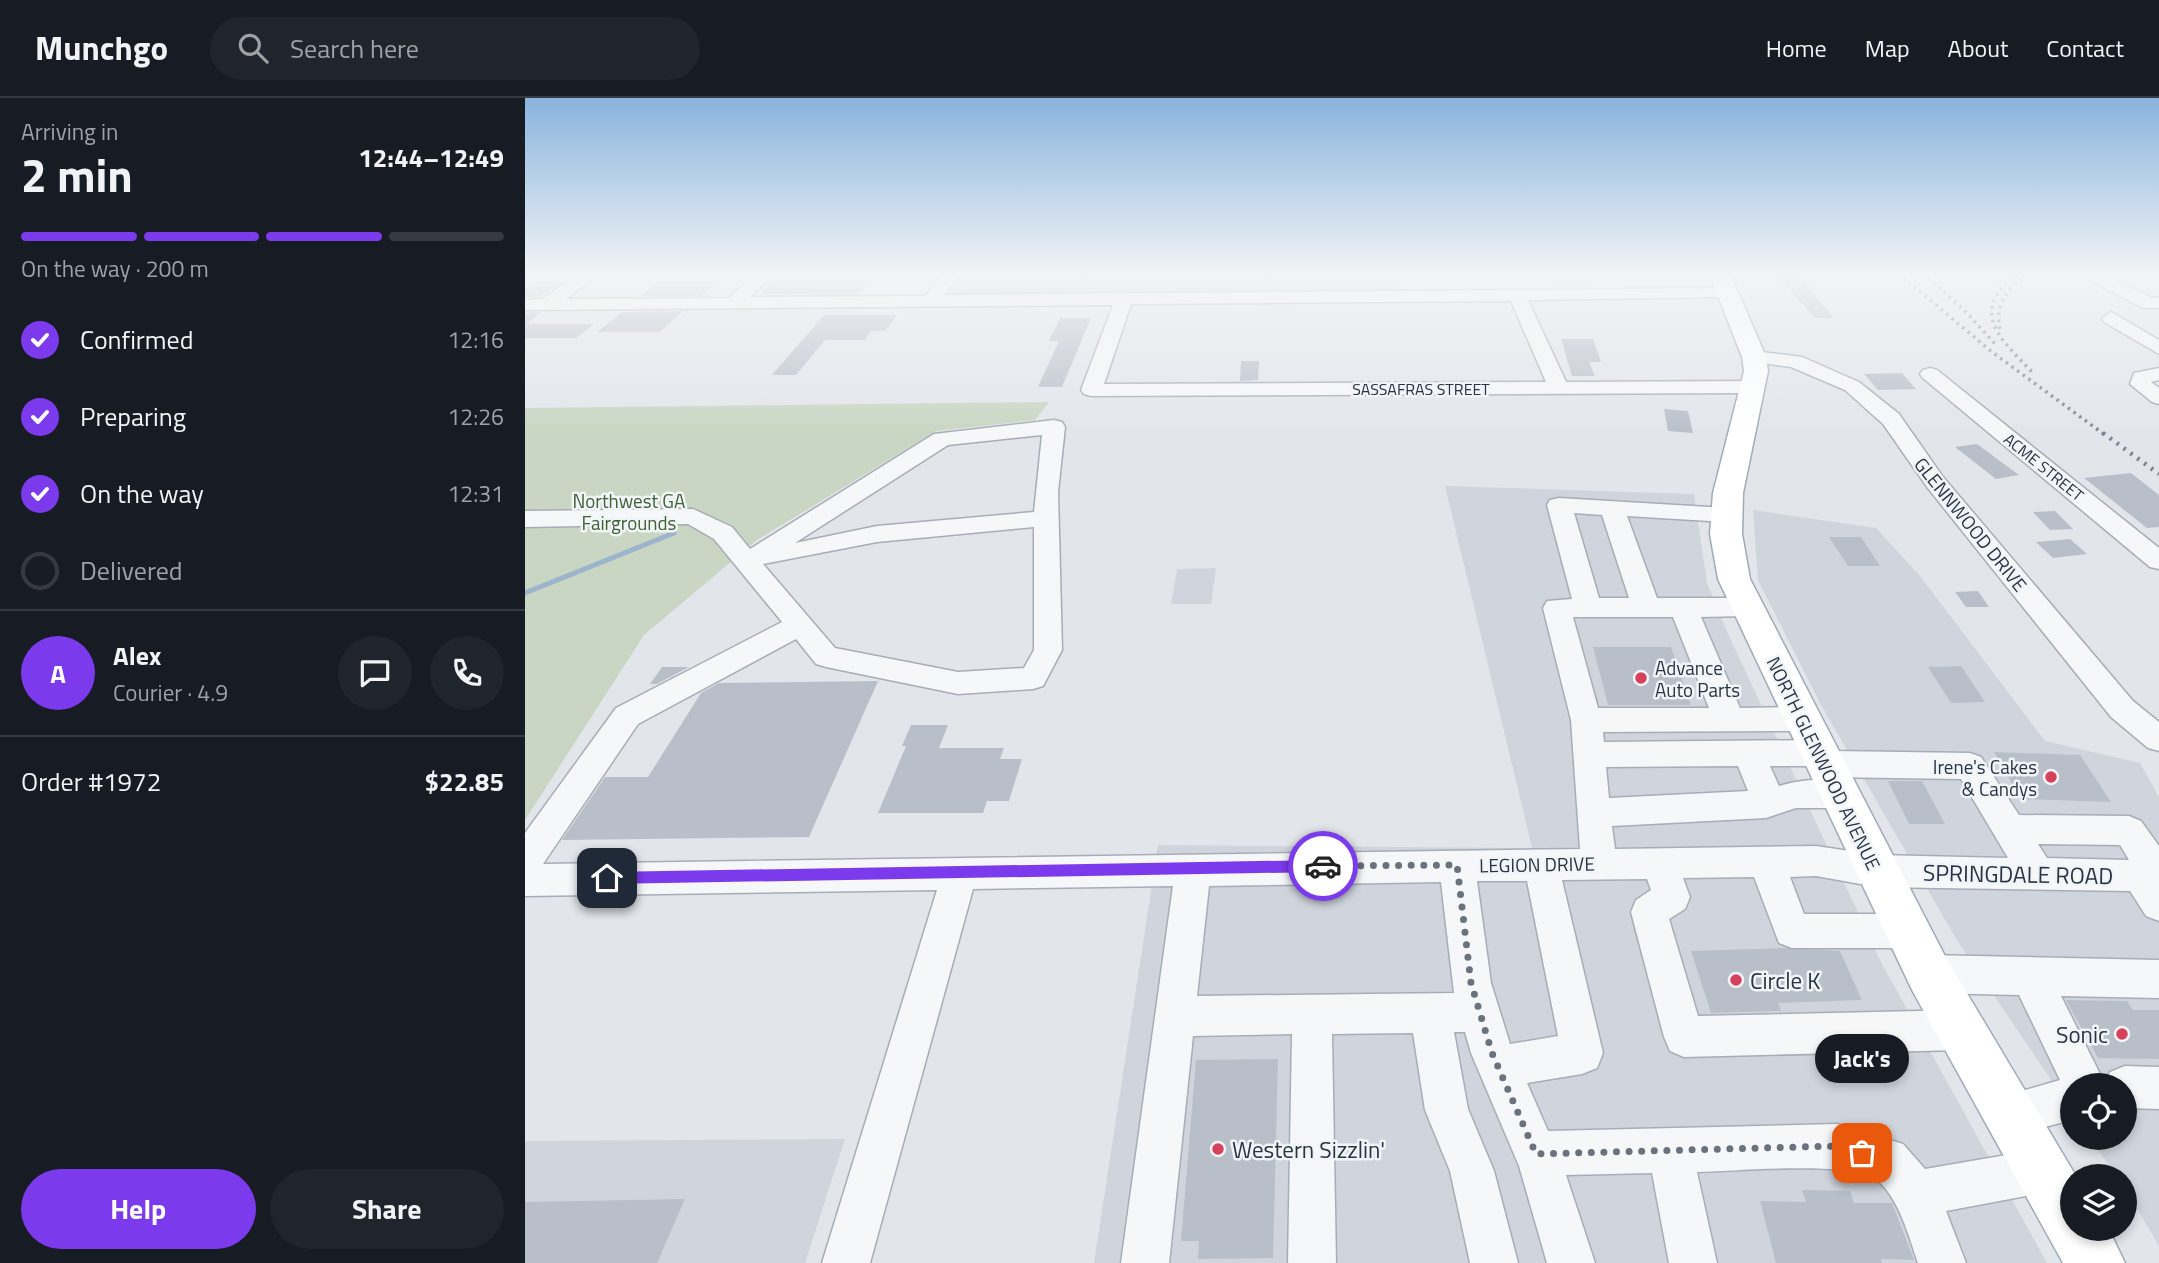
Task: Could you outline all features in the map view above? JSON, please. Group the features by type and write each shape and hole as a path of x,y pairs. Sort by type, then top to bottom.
{"main road":[{"path":"1738,327 1752,372"},
{"name":"NORTH GLENWOOD AVENUE","path":"1752,372 1726,514 1725,534 1734,579 1918,952 2060,1203"},
{"path":"2082,1241 2095,1263"}],"street":[{"name":"SASSAFRAS STREET","path":"1114,327 1091,390 1559,388 1752,372"},
{"path":"1532,327 1559,388"},
{"path":"2127,327 2159,348"},
{"name":"GLENNWOOD DRIVE","path":"1752,372 1795,361 1852,386 1891,419 1935,482 2122,709 2159,739"},
{"name":"ACME STREET","path":"1930,374 2159,561"},
{"path":"2150,375 2140,384 2159,398"},
{"path":"525,519 693,516 723,533 747,562 827,657 958,683 1033,678 1048,650 1046,492 1054,427 942,439 747,562"},
{"path":"1588,608 1559,505 1726,514"},
{"path":"1612,508 1646,607"},
{"path":"747,562 877,534 1046,518"},
{"path":"1683,607 1729,719"},
{"path":"1599,863 1585,720 1557,608 1748,607"},
{"path":"525,862 627,716 800,625"},
{"path":"1585,720 1802,719"},
{"path":"1589,755 1749,754 1970,766 2037,874"},
{"path":"1749,754 1770,803"},
{"path":"1594,813 1770,803 1796,794 1839,794"},
{"path":"2010,829 2129,831 2154,883"},
{"path":"1766,861 1792,931 1918,952 2030,976 2159,979"},
{"name":"LEGION DRIVE","path":"525,880 1766,861 1816,861 1877,871"},
{"path":"1659,863 1672,897 1649,912 1684,1037 1961,1030"},
{"path":"1499,1067 1582,1053 1541,864"},
{"path":"1457,865 1471,983 1499,1067 1536,1154 1571,1263"},
{"path":"1145,1263 1193,869"},
{"name":"SPRINGDALE ROAD","path":"1877,871 2037,874 2154,883"},
{"path":"846,1263 960,872"},
{"path":"2030,976 2078,1073"},
{"path":"1175,1016 1480,1012"},
{"path":"1430,1013 1447,1110 1472,1171 1494,1263"},
{"path":"1311,1015 1312,1263"},
{"path":"2137,1087 2159,1088"},
{"path":"2009,1114 2060,1102"},
{"path":"1536,1154 1837,1146 1887,1160 1916,1193 1942,1263"},
{"path":"1670,1150 1693,1263"},
{"path":"1916,1193 2042,1171"}],"shaded area":[{"path":"1445,486 1694,494 1707,583 1729,636 1881,962 2047,1263 1094,1263 1158,845 1532,848"},
{"path":"1753,510 1876,528 1920,576 2045,741 2140,763 2159,797 2159,1246 2137,1208 2137,1164 2108,1164 2098,1150 2137,1150 2137,1073 2060,1073 2060,1093 1958,942 1821,705 1758,580"},
{"path":"1216,568 1211,604 1171,604 1177,569"},
{"path":"845,1139 805,1263 525,1263 525,1141"}],"green space":[{"name":"Northwest GA Fairgrounds","path":"1049,402 1035,420 936,431 757,540 644,635 525,820 525,408"}],"building":[{"path":"525,327 590,327 576,338 525,338"},
{"path":"603,327 665,327 660,332 597,332"},
{"path":"813,327 888,327 885,331 871,331 865,340 825,340 796,375 772,375"},
{"path":"1056,327 1087,327 1062,387 1038,387 1059,341 1049,341"},
{"path":"1561,339 1593,339 1601,362 1589,362 1595,376 1572,376"},
{"path":"1241,361 1259,361 1258,380 1240,381"},
{"path":"1902,373 1916,389 1878,390 1864,374"},
{"path":"1664,409 1688,411 1693,433 1668,431"},
{"path":"1977,444 2019,475 1996,479 1955,447"},
{"path":"2131,473 2159,495 2159,527 2147,528 2084,478"},
{"path":"2055,511 2073,529 2050,530 2033,512"},
{"path":"1829,537 1861,537 1880,566 1848,566"},
{"path":"2070,539 2087,554 2053,558 2036,542"},
{"path":"1978,591 1989,607 1966,607 1955,592"},
{"name":"Advance Auto Parts","path":"1593,647 1671,647 1691,705 1608,705"},
{"path":"1961,666 1985,702 1951,703 1928,667"},
{"path":"662,667 689,667 657,684 650,684"},
{"path":"878,681 809,837 562,840 605,777 648,777 701,693 719,683"},
{"path":"911,725 948,725 939,748 1004,748 1000,759 1022,759 1009,801 987,801 983,813 878,813 906,746 902,746"},
{"name":"Irene's Cakes & Candys","path":"1994,752 2080,755 2111,802 2021,799"},
{"path":"1888,781 1922,781 1945,824 1909,824"},
{"path":"1785,948 1840,951 1862,1000 1778,1003 1781,1011 1711,1013 1691,951"},
{"name":"Sonic","path":"2066,1000 2127,1001 2133,1010 2159,1010 2159,1059 2098,1058"},
{"path":"1278,1059 1273,1258 1198,1259 1199,1241 1181,1241 1196,1060"},
{"path":"1802,1190 1850,1191 1854,1203 1892,1203 1914,1260 1881,1259 1882,1263 1776,1263 1760,1201 1806,1202"},
{"path":"685,1199 657,1263 525,1263 525,1202"}],"waterway":[{"path":"525,593 674,533"}],"railway":[{"path":"1963,327 2105,435"},
{"path":"1980,327 1996,345"},
{"path":"1995,327 2009,348 2033,373"},
{"path":"2103,433 2159,474"}],"way so far":[{"path":"1323,866 1457,865 1471,983 1492,1053 1536,1154 1837,1146 1862,1153"}],"place":[{"name":"Advance Auto Parts","path":"1641,678"},
{"name":"Irene's Cakes & Candys","path":"2051,777"},
{"name":"Circle K","path":"1736,980"},
{"name":"Sonic","path":"2122,1034"},
{"name":"Western Sizzlin'","path":"1218,1149"},
{"name":"Jack's","path":"1862,1153"}],"route":[{"path":"607,878 1323,866"}]}
